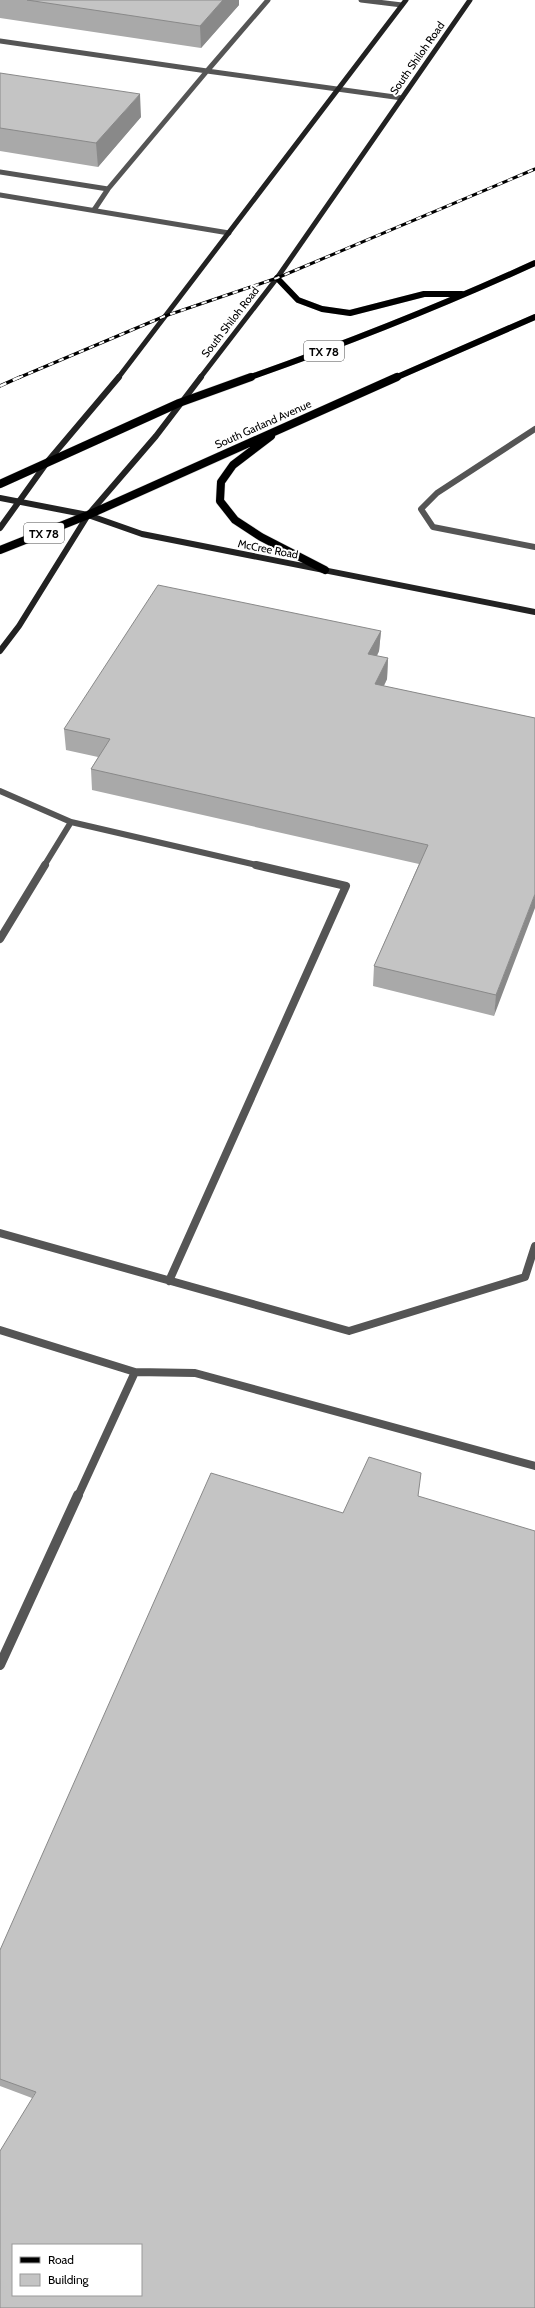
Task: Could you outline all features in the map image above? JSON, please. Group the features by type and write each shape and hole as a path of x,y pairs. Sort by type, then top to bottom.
{"main road":[{"path":"0,528 48,461 88,417 125,370 406,0"},
{"name":"South Shiloh Road","path":"0,651 19,626 88,515 156,436 179,404 278,278 470,0"},
{"name":"TX 78","path":"0,484 48,461 179,404 319,353 468,294 535,263"},
{"path":"278,278 298,300 322,309 350,313 424,294 468,294"},
{"name":"South Garland Avenue","path":"0,550 88,515 281,428 535,317"},
{"path":"281,428 232,465 222,482 220,502 235,520 261,537 324,570"},
{"name":"McCree Road","path":"0,498 88,515 142,534 535,612"}],"lane":[{"path":"94,210 108,189 268,0"},
{"path":"362,0 402,5"},
{"path":"0,41 402,98"},
{"path":"0,172 108,189"},
{"path":"0,195 229,232"},
{"path":"535,429 437,493 421,509 434,527 535,547"},
{"path":"0,791 70,822 346,886 169,1281"},
{"path":"0,939 70,822"},
{"path":"0,1233 350,1331 525,1277 535,1246"},
{"path":"0,1330 135,1372 195,1373 535,1466"},
{"path":"0,1665 135,1372"}],"building":[{"path":"27,0 223,0 200,26"},
{"path":"0,73 140,94 96,143 0,128"},
{"path":"158,585 381,631 368,654 388,658 375,684 535,718 535,894 496,995 374,966 428,845 91,769 110,739 64,729"},
{"path":"369,1457 421,1473 418,1496 535,1531 535,2308 0,2308 0,2151 36,2092 0,2079 0,1950 211,1473 343,1513"}],"railway":[{"path":"18,378 165,316 277,278 535,169"},
{"path":"0,386 20,377"}]}
